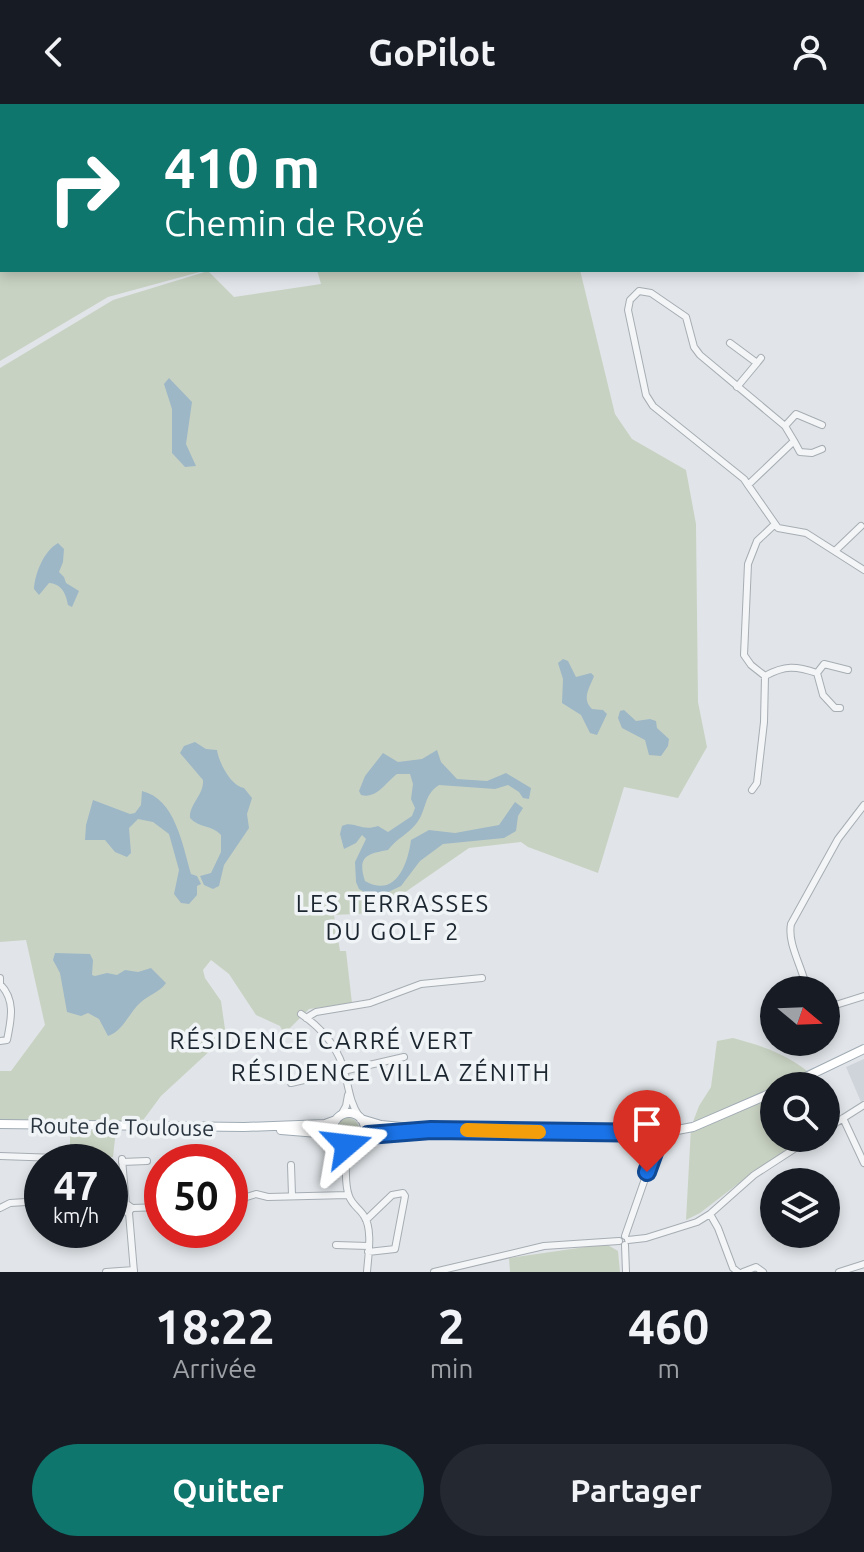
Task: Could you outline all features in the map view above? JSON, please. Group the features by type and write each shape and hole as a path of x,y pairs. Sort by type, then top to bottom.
{"main road":[{"path":"817,1072 864,1046"},
{"path":"431,1130 360,1140 347,1145 338,1140 333,1127 338,1118 352,1113 381,1125 431,1130 661,1133 693,1127 760,1098"},
{"path":"360,1117 365,1130 360,1140"},
{"name":"Route de Toulouse","path":"0,1124 244,1127 320,1124 338,1118"},
{"name":"Route de Toulouse","path":"244,1127 318,1133 338,1140"}],"street":[{"path":"822,449 812,453 800,452 785,426 697,351 686,317 645,290 639,291 630,300 630,320 646,395 664,417 689,434 748,485 783,531 806,533 864,570"},
{"path":"730,343 759,360 737,387"},
{"path":"785,426 796,414 822,425"},
{"path":"748,485 794,441"},
{"path":"765,676 744,655 748,564 757,541 775,524"},
{"path":"836,550 861,526"},
{"path":"817,673 824,664 848,670"},
{"path":"765,676 780,667 798,666 817,673"},
{"path":"817,673 823,695 835,708 840,708"},
{"path":"752,790 757,783 764,722 765,676"},
{"path":"804,976 789,938 791,924 838,839 864,805"},
{"path":"360,1117 352,1105 344,1069 331,1042 304,1016 370,1003 421,984 482,978"},
{"path":"0,982 9,992 12,1016 7,1040 0,1041"},
{"path":"840,1004 864,996"},
{"path":"291,1083 404,1057"},
{"path":"338,1118 346,1106 349,1091"},
{"path":"840,1120 864,1105"},
{"path":"843,1118 864,1163"},
{"path":"626,1272 624,1240 661,1133"},
{"path":"338,1140 348,1164"},
{"path":"360,1140 350,1152 348,1195 366,1220 367,1272"},
{"path":"434,1272 453,1270 544,1246 624,1240 673,1230 710,1214 754,1175 789,1152"},
{"path":"0,1156 24,1157"},
{"path":"291,1165 292,1195"},
{"path":"336,1245 395,1249 405,1196 403,1193 392,1195 366,1220"},
{"path":"248,1196 348,1195"},
{"path":"0,1208 10,1203 24,1202"},
{"path":"106,1272 134,1271 128,1209 144,1208"},
{"path":"710,1214 733,1268 740,1272 756,1267 763,1272"},
{"path":"839,1272 864,1264"}],"shaded area":[{"path":"864,1059 864,1100 861,1102 846,1067"}],"green space":[{"path":"0,272 200,272 108,297 0,361"},
{"path":"205,272 209,272 234,297 321,284 318,272 580,272 615,414 632,439 686,470 696,524 698,702 707,747 678,798 624,787 598,873 521,842 469,848 375,913 334,915 340,951 346,951 352,1003 309,1009 284,1034 280,1026 256,1015 229,974 211,960 203,970 221,1001 226,1036 161,1096 141,1123 0,1121 0,1071 11,1071 45,1025 26,940 0,942 0,368 113,300"},
{"path":"733,1038 758,1046 760,1056 784,1056 808,1072 760,1072 760,1152 787,1152 686,1220 691,1127 711,1087 717,1041"},
{"path":"348,1118 356,1121 359,1129 356,1137 348,1140 340,1137 337,1129 340,1121"},
{"path":"70,1129 116,1130 114,1144 70,1144"},
{"path":"606,1244 618,1251 620,1272 510,1272 509,1258"}],"water":[{"path":"169,378 192,402 186,444 196,466 185,467 172,453 172,409 164,384"},
{"path":"58,543 64,549 59,572 66,583 79,591 72,607 57,585 49,583 39,595 34,589 41,563 48,551"},
{"path":"563,659 568,661 576,677 591,673 594,676 587,701 592,709 603,710 607,714 597,735 590,733 581,715 562,703 563,679 558,663"},
{"path":"624,710 636,721 656,721 657,728 669,739 661,756 649,755 645,740 622,728 618,718 620,711"},
{"path":"195,742 206,749 217,750 230,779 252,798 247,814 249,828 224,865 219,886 213,889 204,885 200,876 211,873 221,852 221,835 190,818 203,780 180,753 184,746"},
{"path":"437,750 441,762 457,779 487,781 506,773 531,788 529,799 523,798 508,785 495,789 439,785 430,793 413,828 388,850 369,855 363,861 365,881 376,885 392,882 403,868 411,840 429,830 455,833 499,825 515,802 523,808 518,816 516,831 504,838 443,844 420,861 401,886 380,896 366,893 359,889 356,882 355,862 366,839 362,835 356,843 344,849 340,834 342,826 378,826 388,832 412,816 415,808 411,799 413,784 410,774 397,774 367,796 359,791 365,776 383,753 398,762 422,759"},
{"path":"142,791 162,803 170,813 191,874 197,876 201,884 197,886 197,895 189,904 181,903 174,894 179,870 169,834 153,822 138,819 129,828 131,853 127,857 115,852 105,840 85,840 93,800 130,814 141,805"},
{"path":"55,953 90,954 93,960 92,975 95,976 151,968 166,983 140,1003 122,1026 108,1036 99,1019 88,1013 81,1016 67,1012 60,973 53,960"}],"slow traffic":[{"path":"467,1130 539,1132"}],"district":[{"name":"LES TERRASSES DU GOLF 2","path":"393,917"},
{"name":"RÉSIDENCE CARRÉ VERT","path":"322,1040"},
{"name":"RÉSIDENCE VILLA ZÉNITH","path":"391,1072"}],"route":[{"path":"347,1145 368,1135 431,1130 661,1133 647,1172"}]}
